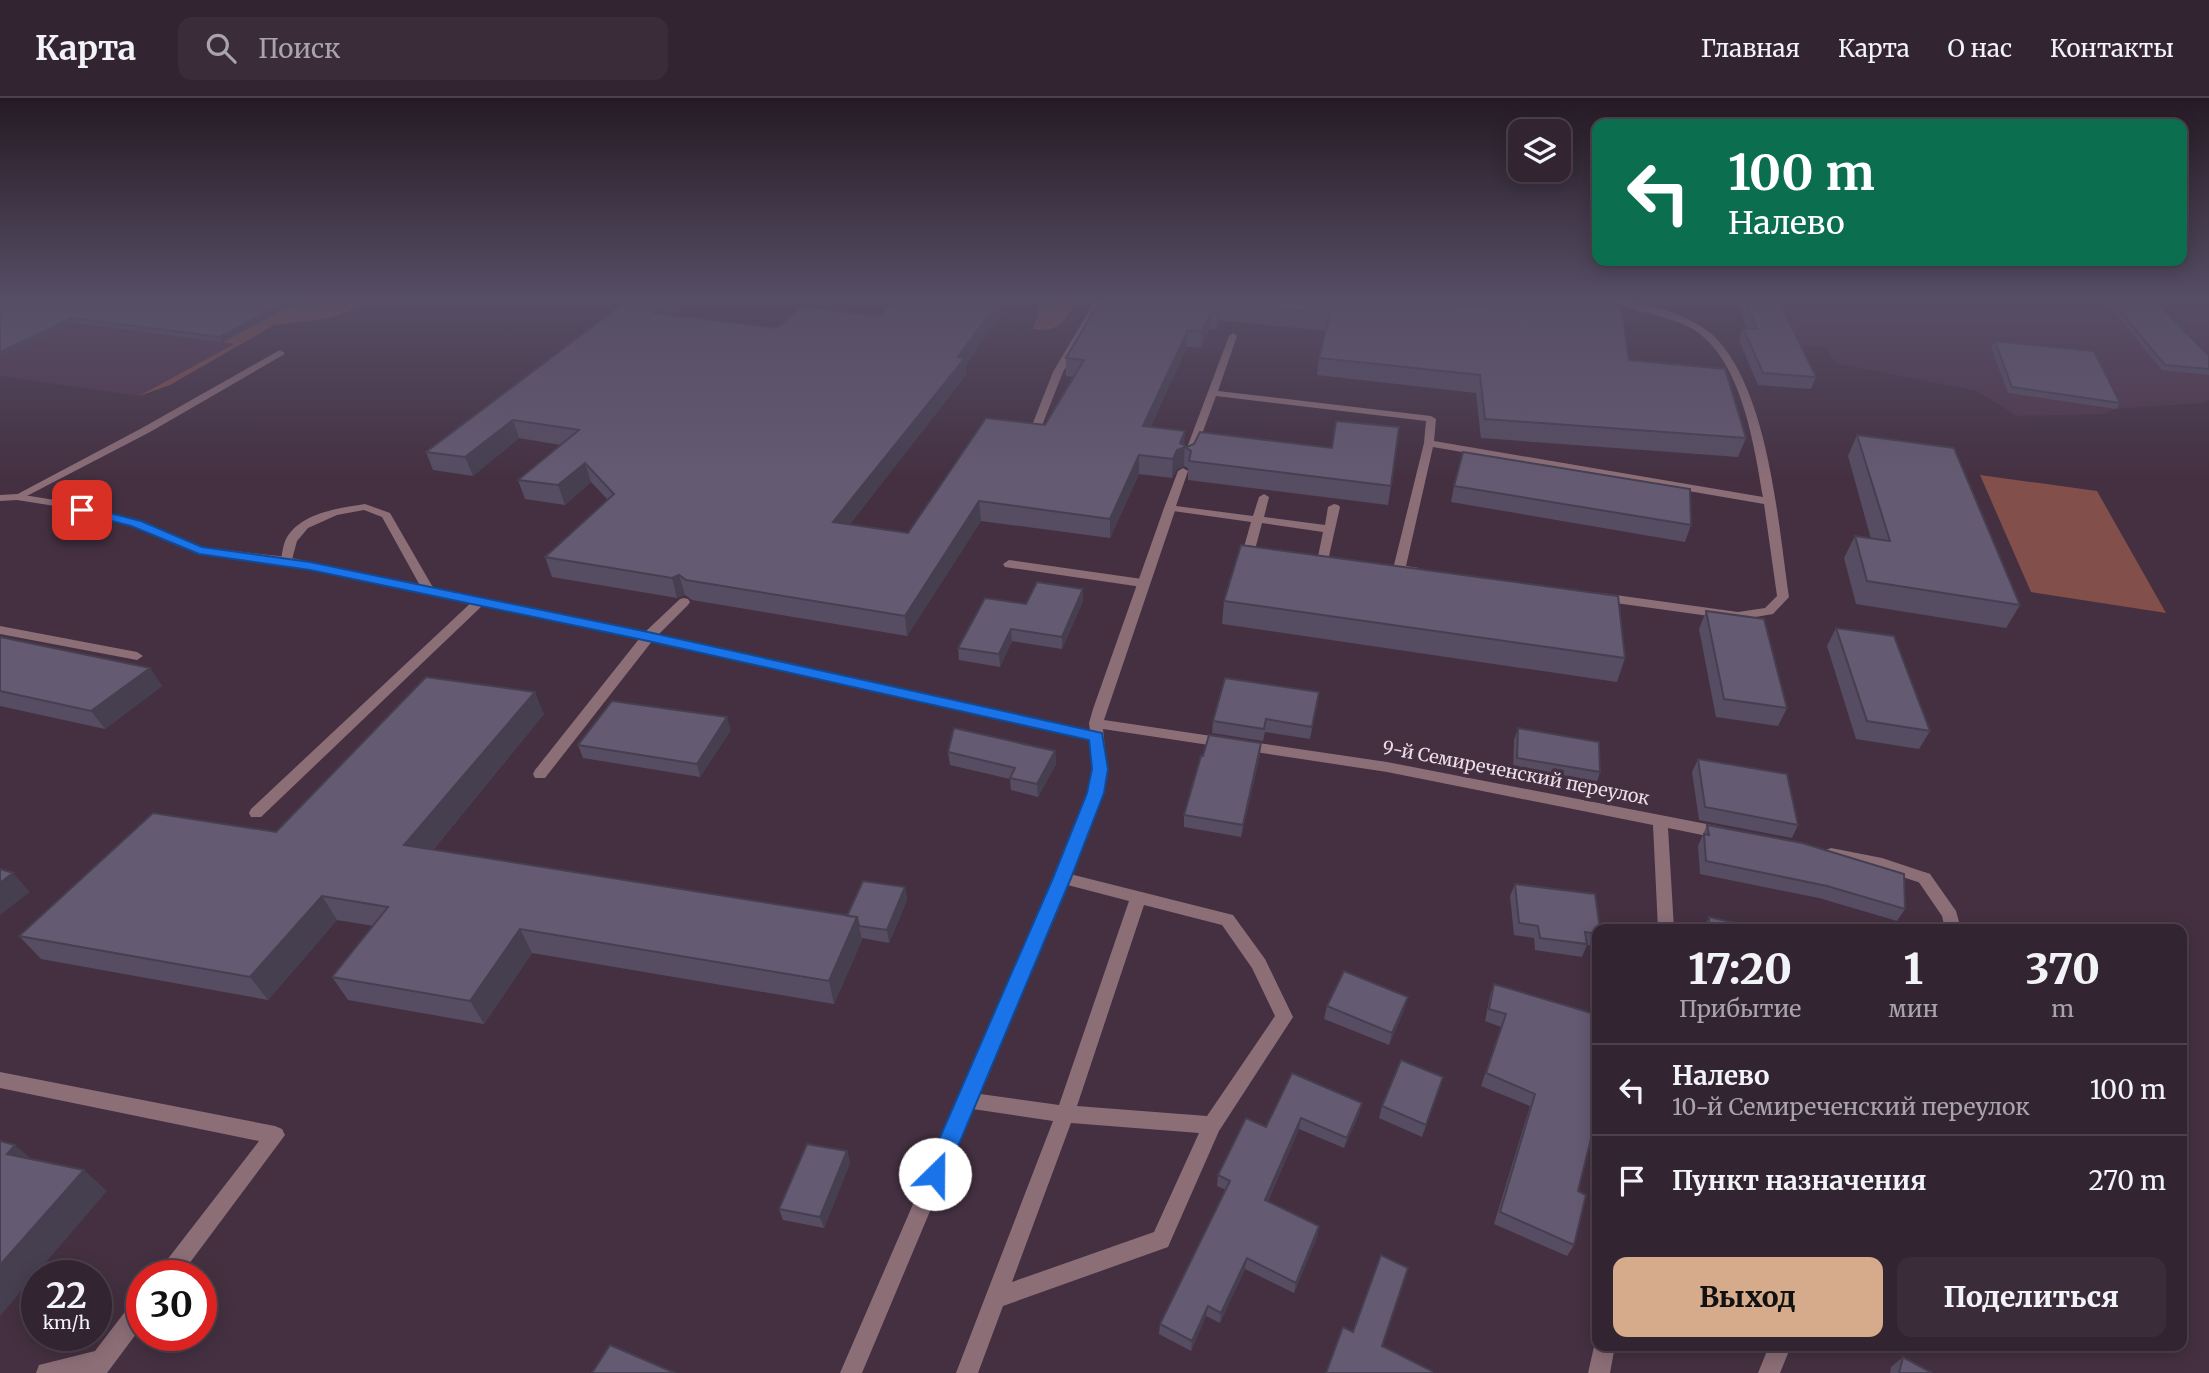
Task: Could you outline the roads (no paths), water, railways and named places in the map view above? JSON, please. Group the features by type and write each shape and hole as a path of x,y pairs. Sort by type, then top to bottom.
{"street":[{"path":"0,498 17,497 146,430 270,358"},
{"path":"1036,428 1066,358"},
{"path":"851,1373 1096,793 1100,769 1096,730 1142,583 1225,358"},
{"path":"1589,595 1738,616 1769,611 1783,597 1769,501 1752,422 1725,358"},
{"path":"1212,393 1431,419 1429,443 1399,569 1426,573"},
{"path":"1429,443 1769,501"},
{"name":"9-й Семиреченский переулок","path":"17,497 55,503 136,523 199,550 286,561 1096,730 1387,767 1739,836"},
{"path":"1246,561 1265,497"},
{"path":"286,561 291,540 304,526 334,512 365,507 386,515 429,591"},
{"path":"1321,571 1334,507"},
{"path":"1170,508 1330,529"},
{"path":"1009,564 1142,583"},
{"path":"256,813 479,602"},
{"path":"540,774 648,637 684,602"},
{"path":"0,630 137,656"},
{"path":"1660,821 1665,924"},
{"path":"1817,851 1882,864 1924,878 1951,915 1953,924"},
{"path":"996,1298 1161,1240 1212,1125 1284,1017 1259,964 1227,920 1062,878"},
{"path":"967,1373 1065,1114 1139,897"},
{"path":"0,1080 275,1135 179,1260"},
{"path":"966,1100 1065,1114 1212,1125"},
{"path":"47,1373 98,1367 126,1329"},
{"path":"1599,1373 1603,1351"},
{"path":"1769,1373 1778,1351"}]}
